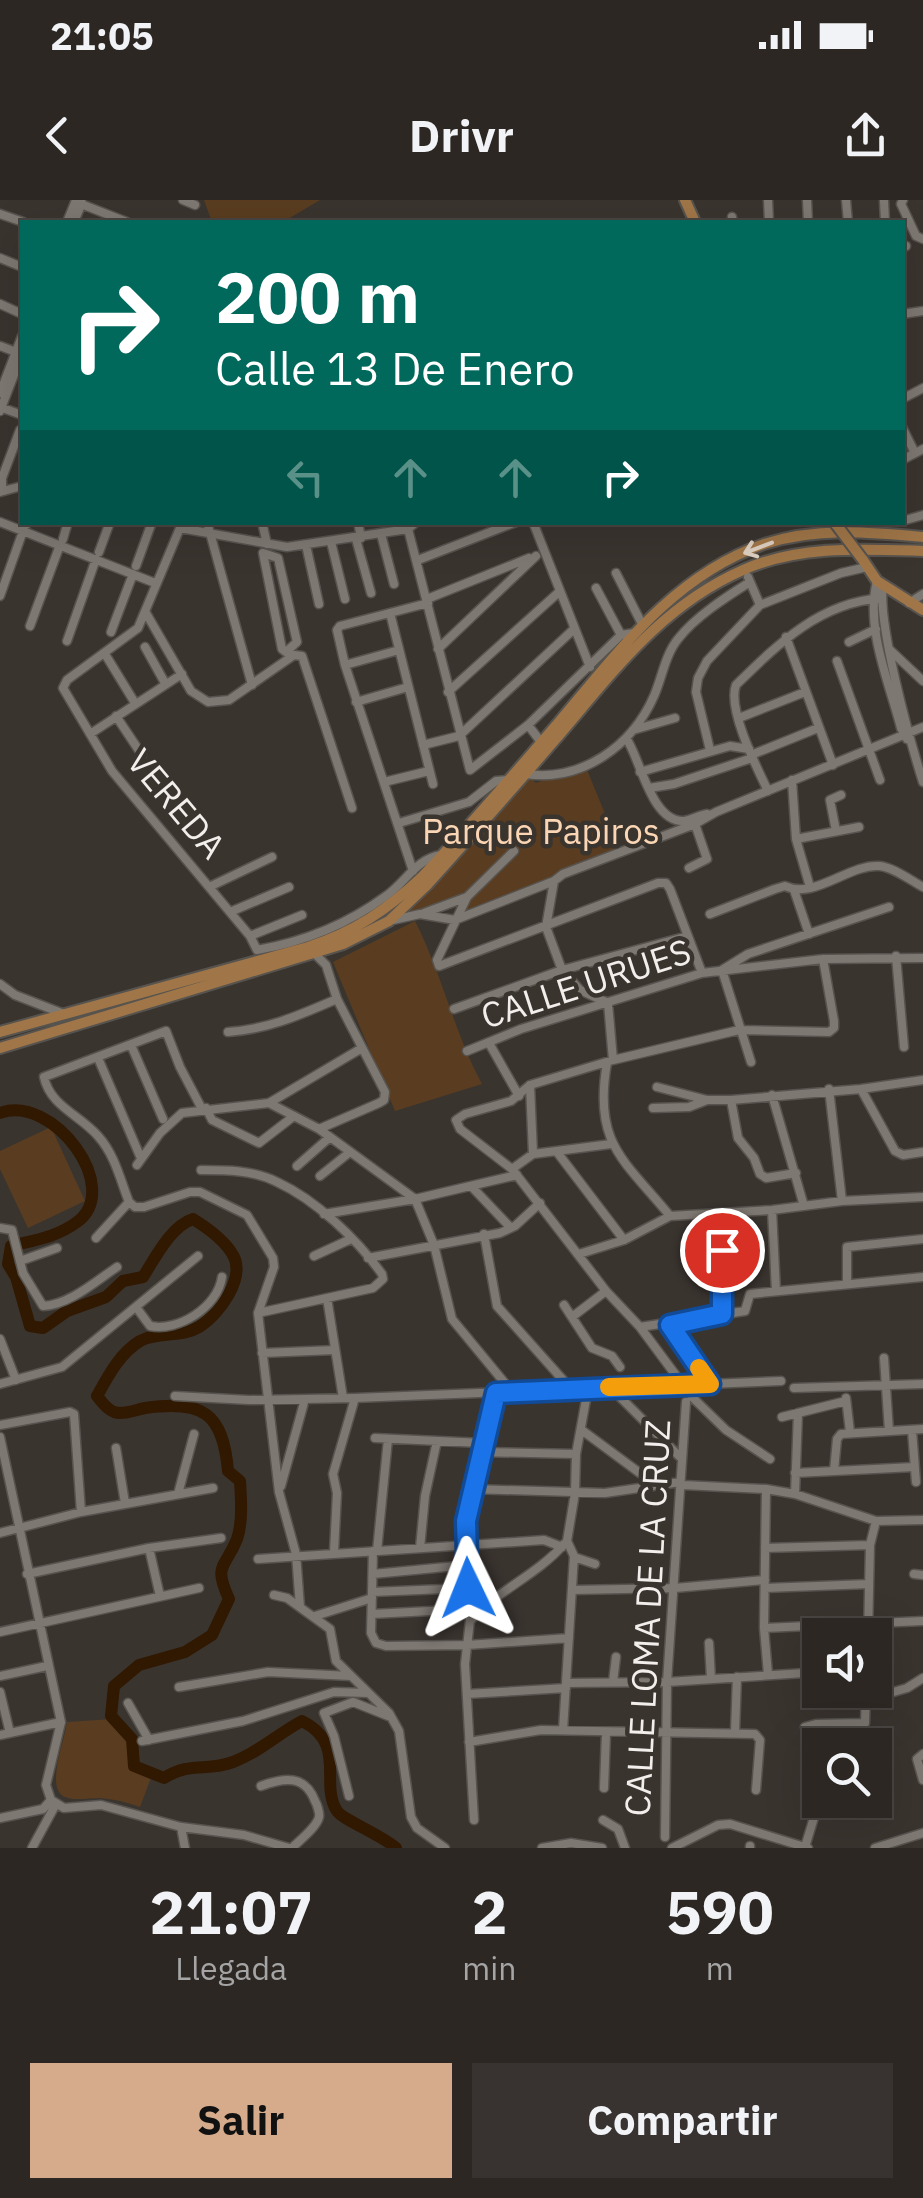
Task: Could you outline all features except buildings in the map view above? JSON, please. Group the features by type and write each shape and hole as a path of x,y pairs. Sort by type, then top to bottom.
{"main road":[{"path":"836,525 880,583 923,610"},
{"path":"0,1032 68,1016 339,936 370,920 400,898 444,854 638,629 685,586 764,544 807,534 852,530 923,536"},
{"path":"0,1048 315,954 363,936 389,921 428,884 645,636 692,597 745,569 801,554 850,548 923,551"},
{"path":"685,586 692,597"}],"street":[{"path":"183,200 195,205"},
{"path":"903,200 916,236 923,238"},
{"path":"78,201 122,220"},
{"path":"0,346 19,353"},
{"path":"0,393 19,353"},
{"path":"0,408 19,353"},
{"path":"1,491 20,430"},
{"path":"0,522 25,526 134,570 155,583"},
{"path":"30,626 67,525"},
{"path":"67,641 109,525"},
{"path":"111,632 151,525"},
{"path":"135,703 106,654 138,628 180,525 271,551"},
{"path":"208,525 252,685"},
{"path":"263,525 297,650 352,808"},
{"path":"358,525 371,593"},
{"path":"418,560 508,525"},
{"path":"534,525 540,554 590,667"},
{"path":"0,596 25,526"},
{"path":"297,650 284,651 262,556 271,551 412,526 448,692 470,770 528,725 621,635 638,629 616,573"},
{"path":"381,534 394,584"},
{"path":"331,542 345,599"},
{"path":"306,545 319,604"},
{"path":"444,854 428,857 413,870 356,702 338,628 427,601 540,554"},
{"path":"438,649 540,554"},
{"path":"710,750 697,697 698,678 707,661 760,605 865,563"},
{"path":"745,569 760,605"},
{"path":"526,774 552,776 607,757 633,730 652,699 674,644 728,596 750,582"},
{"path":"880,583 876,629 923,782"},
{"path":"596,588 621,635"},
{"path":"448,692 559,592"},
{"path":"909,603 923,594"},
{"path":"768,792 732,696 736,685 786,637 827,611 876,598"},
{"path":"876,598 908,737"},
{"path":"146,613 191,691 208,702 228,700 297,650"},
{"path":"390,613 432,784"},
{"path":"422,745 459,736 574,629"},
{"path":"849,642 876,629"},
{"path":"786,637 833,765"},
{"path":"145,647 166,683"},
{"path":"345,666 399,650"},
{"path":"890,650 923,682"},
{"name":"VEREDA","path":"106,654 68,680 63,688 112,771 250,936 256,950 320,933 356,917 391,894 413,870"},
{"path":"838,661 880,780"},
{"path":"90,734 182,674"},
{"path":"356,702 408,687"},
{"path":"739,718 805,692"},
{"path":"116,716 142,756"},
{"path":"633,730 674,718"},
{"path":"528,725 542,742"},
{"path":"420,914 455,920 682,830 792,780 908,737 923,727"},
{"path":"649,788 674,784 818,728"},
{"path":"626,738 660,808 678,820 716,812"},
{"path":"640,772 730,746 751,754"},
{"path":"384,782 429,771"},
{"path":"399,823 469,802 496,781 508,780"},
{"path":"792,780 796,839 810,887"},
{"path":"836,832 830,800 841,795"},
{"path":"689,868 708,859 695,824"},
{"path":"796,839 860,827"},
{"path":"514,851 467,897 437,960 439,966 658,883 666,884 702,974"},
{"path":"209,887 272,857"},
{"path":"710,914 774,889 810,887 880,866 923,887"},
{"path":"554,882 546,927 562,970 580,990 608,1003 610,1062 603,1085 604,1124 611,1144 670,1216"},
{"path":"230,912 289,887"},
{"path":"794,890 809,934"},
{"path":"389,921 467,897"},
{"name":"CALLE URUES","path":"722,970 748,954 889,906"},
{"path":"250,936 302,915"},
{"path":"454,1009 562,970 688,936"},
{"path":"315,954 329,970 337,998 385,1092 384,1100 319,1129"},
{"path":"896,956 904,1047"},
{"name":"CALLE URUES","path":"467,1051 521,1029 702,974 822,960 923,958"},
{"path":"770,1459 726,1430 683,1386 514,1172 460,1129 456,1120 460,1115 519,1096 530,1085 739,1030 828,1032 834,1028 822,960"},
{"path":"722,970 751,1062"},
{"path":"0,984 24,1000 68,1016"},
{"path":"228,1032 261,1029 337,998"},
{"path":"128,1202 122,1175 98,1134 50,1095 44,1078 166,1031 180,1067 212,1120 259,1143 294,1116"},
{"path":"488,1043 519,1096"},
{"path":"131,1044 165,1118 204,1108 269,1103 362,1048"},
{"path":"98,1058 138,1161 182,1112"},
{"path":"657,1087 707,1100 731,1100 923,1080"},
{"path":"530,1085 533,1154"},
{"path":"829,1089 842,1201"},
{"path":"862,1089 895,1151 903,1155 923,1152"},
{"path":"772,1095 804,1206"},
{"path":"653,1108 689,1107 707,1100"},
{"path":"731,1100 738,1138 754,1158 760,1174 766,1178 796,1173"},
{"path":"269,1103 319,1129 415,1199 434,1245 452,1319 513,1393"},
{"path":"297,1166 330,1137"},
{"path":"324,1214 472,1187 514,1172 533,1154 611,1144"},
{"path":"320,1176 350,1152"},
{"path":"557,1152 624,1240"},
{"path":"201,1170 232,1170 276,1181 324,1214 382,1274 383,1279 373,1288 258,1313"},
{"path":"472,1187 510,1228"},
{"path":"128,1202 144,1207 194,1191 247,1216 275,1263 258,1313 279,1492 296,1554 300,1607"},
{"path":"580,1254 624,1240 670,1216 923,1197"},
{"path":"96,1238 128,1202"},
{"path":"368,1258 500,1233 540,1203"},
{"path":"772,1210 776,1291"},
{"path":"721,1213 722,1314"},
{"path":"0,1228 12,1230 27,1280 46,1307 76,1294 117,1266"},
{"path":"484,1234 496,1306 572,1390"},
{"path":"314,1256 351,1239"},
{"path":"848,1284 847,1247 923,1240"},
{"path":"19,1256 57,1248"},
{"path":"0,1384 62,1367 198,1256"},
{"path":"136,1308 150,1326 180,1325 211,1300 222,1277"},
{"path":"640,1327 747,1310 750,1294 923,1277"},
{"path":"572,1317 606,1291"},
{"path":"327,1298 343,1398"},
{"path":"564,1305 592,1348 612,1356 620,1367"},
{"path":"670,1325 710,1384"},
{"path":"0,1338 16,1380"},
{"path":"262,1353 335,1350"},
{"path":"884,1358 889,1431"},
{"path":"176,1396 355,1398 781,1381"},
{"path":"794,1388 923,1384"},
{"path":"610,1387 680,1456"},
{"path":"846,1388 850,1432"},
{"path":"470,1620 488,1600 549,1562 564,1544 575,1494 576,1454 588,1389"},
{"path":"474,1820 466,1694 470,1620 466,1521 496,1393"},
{"path":"334,1552 337,1493 332,1474 355,1398"},
{"path":"279,1492 305,1399"},
{"path":"782,1417 846,1401"},
{"name":"CALLE LOMA DE LA CRUZ","path":"664,1837 667,1682 686,1402"},
{"path":"795,1494 798,1413"},
{"path":"0,1424 74,1414 81,1512"},
{"path":"834,1471 838,1436 850,1432 923,1429"},
{"path":"912,1430 916,1482"},
{"path":"582,1431 656,1485"},
{"path":"178,1494 194,1434"},
{"path":"0,1437 61,1722 46,1785 53,1802 32,1848"},
{"path":"375,1438 576,1454"},
{"path":"388,1439 373,1574 371,1633 376,1643 466,1645 568,1638"},
{"path":"420,1548 424,1496 436,1440"},
{"path":"116,1448 126,1503"},
{"path":"796,1473 914,1467"},
{"path":"472,1489 575,1494 681,1484 795,1494 876,1521 923,1520"},
{"path":"0,1533 81,1512 213,1488"},
{"path":"766,1490 764,1628 768,1674"},
{"path":"0,1500 13,1498"},
{"path":"868,1618 870,1545 876,1521"},
{"path":"27,1574 150,1548 221,1538"},
{"path":"258,1559 544,1540 564,1544 574,1558 595,1564"},
{"path":"766,1548 870,1545"},
{"path":"150,1548 160,1596"},
{"path":"564,1730 574,1558"},
{"path":"373,1574 467,1565"},
{"path":"572,1590 869,1584"},
{"path":"0,1617 1,1632 199,1588"},
{"path":"315,1616 372,1595 468,1588"},
{"path":"274,1595 288,1598 330,1629 336,1661 392,1718 399,1732 411,1817 417,1828 445,1848"},
{"path":"372,1614 469,1608"},
{"path":"892,1623 923,1621"},
{"path":"764,1628 802,1627"},
{"path":"708,1643 711,1679"},
{"path":"613,1682 616,1657"},
{"path":"0,1676 47,1666"},
{"path":"179,1687 268,1672 350,1676"},
{"path":"466,1694 802,1673"},
{"path":"736,1732 737,1677"},
{"path":"892,1691 908,1688 923,1678"},
{"path":"0,1692 5,1734 61,1722"},
{"path":"128,1703 145,1740 243,1721 334,1692 368,1694"},
{"path":"349,1796 324,1713 358,1703 392,1718"},
{"path":"805,1727 865,1724 866,1708"},
{"path":"470,1742 541,1730 736,1732 760,1737 756,1790"},
{"path":"604,1788 606,1733"},
{"path":"920,1756 923,1780"},
{"path":"53,1802 69,1808 101,1805 181,1827 244,1835 291,1848 318,1821 314,1796 304,1782 297,1780 277,1780 262,1786"},
{"path":"0,1818 43,1809 53,1802"},
{"path":"672,1848 730,1824 807,1847 815,1818"},
{"path":"603,1820 618,1830 625,1848"},
{"path":"181,1827 185,1848"},
{"path":"874,1848 923,1833"},
{"path":"240,1848 244,1835"},
{"path":"542,1848 571,1843 602,1848"}],"green space":[{"path":"204,200 320,200 286,220 211,220"},
{"name":"Parque Papiros","path":"585,765 621,853 458,915 466,898 403,914 526,774 536,783"},
{"path":"415,921 482,1084 395,1111 333,962"},
{"path":"51,1127 85,1201 28,1228 0,1169 0,1151"},
{"path":"113,1719 130,1739 133,1767 152,1775 140,1807 105,1798 71,1799 57,1788 57,1765 67,1722"}],"waterway":[{"path":"0,1113 20,1111 41,1117 60,1130 76,1147 92,1188 89,1207 77,1222 54,1235 11,1246 8,1264 16,1277 30,1326 43,1328 67,1311 106,1297 123,1281 143,1277 171,1235 193,1219 225,1245 236,1264 228,1295 207,1321 192,1330 140,1341 121,1358 97,1396 118,1413 181,1406 206,1414 221,1435 228,1471 240,1481 239,1532 221,1573 229,1599 212,1635 185,1652 139,1665 114,1686 111,1716 132,1739 134,1766 164,1778 182,1770 223,1765 251,1753 302,1721 316,1730 329,1752 330,1788 337,1811 396,1848"}],"slow traffic":[{"path":"609,1387 710,1384 699,1368"}],"route":[{"path":"468,1588 466,1521 496,1393 710,1384 670,1325 722,1314 722,1250"}]}
